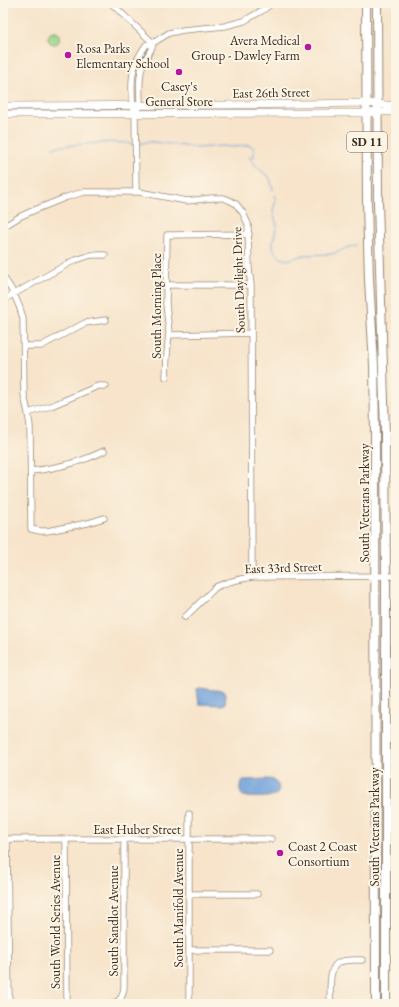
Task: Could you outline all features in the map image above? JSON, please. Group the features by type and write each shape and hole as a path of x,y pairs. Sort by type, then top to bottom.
{"highway":[{"name":"South Veterans Parkway","path":"366,3 367,220 374,365 375,434 376,1004"},
{"name":"South Veterans Parkway","path":"377,3 378,241 386,434 386,1004"}],"main road":[{"name":"East 26th Street","path":"3,106 366,103 377,108 396,111"},
{"name":"East 26th Street","path":"3,114 366,113 377,108 396,106"}],"street":[{"path":"111,3 153,44"},
{"path":"136,192 135,113 143,63 152,49 153,44 169,33 183,30 225,26 244,21 272,3"},
{"name":"South Daylight Drive","path":"3,227 37,208 78,193 90,192 136,192 186,201 218,197 231,200 243,213 248,224 249,269 251,285 252,577"},
{"name":"South Morning Place","path":"166,377 169,335 166,304 167,235 249,234"},
{"path":"3,300 74,260 92,255 105,255"},
{"path":"3,277 14,294 23,318 24,395 30,426 31,529 47,531 104,518"},
{"path":"166,285 251,285"},
{"path":"24,346 41,346 85,323 106,320"},
{"path":"169,335 251,334"},
{"path":"28,413 51,406 98,386 106,386"},
{"path":"31,472 65,466 84,460 104,451"},
{"name":"East 33rd Street","path":"185,617 216,587 228,582 252,577 396,576"},
{"name":"South Manifold Avenue","path":"188,813 189,1004"},
{"path":"5,839 9,1004"},
{"name":"East Huber Street","path":"5,839 271,839"},
{"name":"South World Series Avenue","path":"66,840 67,1004"},
{"name":"South Sandlot Avenue","path":"112,1004 119,1000 123,995 124,987 124,840"},
{"path":"189,894 256,894"},
{"path":"189,950 270,950"},
{"path":"330,1004 331,977 332,970 335,965 344,961 362,960"}],"green space":[{"path":"54,32 58,34 60,38 58,42 54,44 50,42 48,38 50,34"}],"water":[{"path":"197,689 224,691 226,694 225,704 199,704"},
{"path":"243,780 274,780 278,785 279,789 277,794 265,797 242,795 240,787"}],"waterway":[{"path":"53,147 108,142 132,144"},
{"path":"139,144 155,142 198,148 250,145 254,148 254,157 249,157 258,168 270,178 273,190"},
{"path":"274,195 276,200 273,213 277,225 273,248 281,258 287,260 304,255 331,254 348,247 357,246"}],"place":[{"name":"Avera Medical Group - Dawley Farm","path":"308,47"},
{"name":"Rosa Parks Elementary School","path":"68,55"},
{"name":"Casey's General Store","path":"179,72"},
{"name":"Coast 2 Coast Consortium","path":"280,853"}]}
